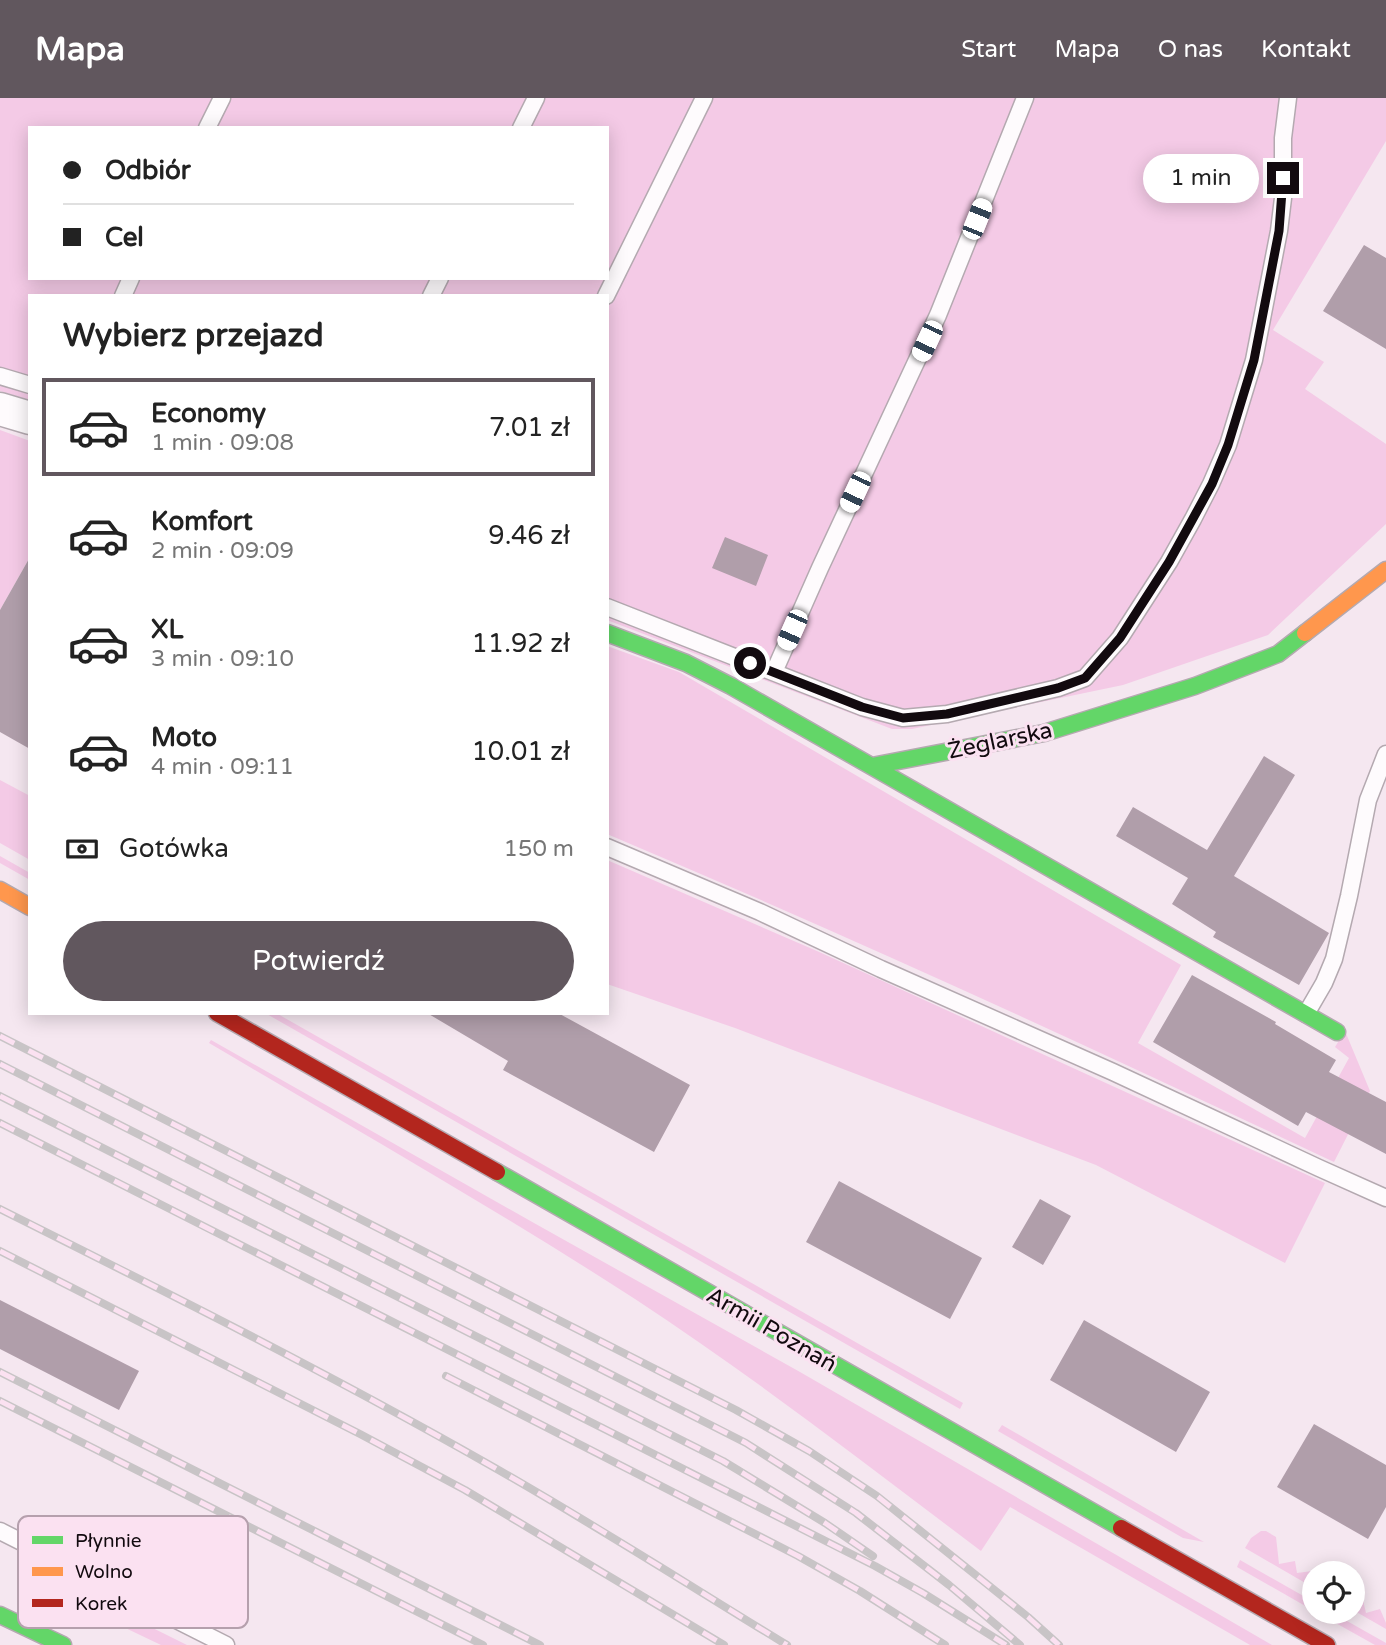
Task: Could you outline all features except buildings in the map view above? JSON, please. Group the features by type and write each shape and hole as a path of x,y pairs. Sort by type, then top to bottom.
{"street":[{"path":"0,409 28,417"},
{"name":"Żeglarska","path":"872,766 1044,733 1195,685 1266,659 1278,654 1386,570"},
{"path":"609,634 709,674 1337,1032"},
{"path":"0,890 28,906"},
{"name":"Armii Poznań","path":"221,1015 1327,1645"},
{"path":"0,1615 18,1624"},
{"path":"27,1628 63,1645"}],"lane":[{"path":"208,126 222,98"},
{"path":"522,126 536,98"},
{"path":"607,294 704,98"},
{"path":"774,672 939,315 1025,98"},
{"path":"609,608 862,707 903,718 947,714 1058,688 1085,678 1120,638 1169,562 1212,484 1228,445 1254,360 1279,231 1283,198 1283,138 1288,98"},
{"path":"0,376 28,384"},
{"path":"1306,1014 1334,959 1368,800 1386,754"},
{"path":"609,848 760,912 1386,1198"},
{"path":"0,1531 18,1540"},
{"path":"192,1628 226,1645"}],"shaded area":[{"path":"0,98 1386,98 1386,141 1273,330 1324,362 1305,389 1386,444 1386,524 1268,635 1123,685 912,729 892,729 609,621 609,294 28,294 28,399 0,391"},
{"path":"0,430 28,440 28,561 0,610"},
{"path":"609,647 679,672 1181,965 1138,1043 1305,1138 1349,1058 1335,1047 1345,1031 1370,1091 1334,1162 790,913 609,835"},
{"path":"0,780 28,795 28,859 0,843"},
{"path":"0,856 28,872 28,879 0,863"},
{"path":"609,861 817,951 1325,1183 1285,1263 1096,1165 735,1028 609,985"},
{"path":"269,1015 280,1015 963,1403 960,1409"},
{"path":"211,1040 800,1372 1272,1645 1250,1645 1010,1507 981,1551 767,1390 635,1299 477,1201 209,1043"},
{"path":"1002,1425 1204,1542 1183,1538 998,1431"},
{"path":"1261,1531 1276,1537 1279,1564 1295,1561 1297,1573 1302,1572 1302,1581 1245,1548 1251,1538"},
{"path":"1240,1560 1302,1595 1302,1604 1237,1567"},
{"path":"1365,1609 1366,1613 1380,1609 1386,1629 1365,1617"},
{"path":"1337,1624 1352,1624 1386,1643 1375,1645"},
{"path":"125,1628 153,1628 187,1645 161,1645"}],"railway":[{"path":"0,1036 736,1410 809,1451 877,1496 1059,1645"},
{"path":"0,1064 746,1443 856,1513 949,1585 1020,1645"},
{"path":"0,1096 723,1461 825,1523 873,1556"},
{"path":"0,1123 875,1566 1006,1645"},
{"path":"0,1209 246,1333 428,1430 563,1508 787,1645"},
{"path":"0,1251 465,1490 724,1645"},
{"path":"0,1372 540,1645"},
{"path":"446,1376 798,1556 860,1591 945,1645"},
{"path":"0,1401 228,1516"},
{"path":"248,1526 483,1645"}],"traffic: fast":[{"path":"872,766 1044,733 1195,686 1278,654 1305,633"},
{"path":"609,634 686,663 731,686 1337,1032"},
{"path":"497,1172 1121,1528"},
{"path":"0,1615 18,1624"},
{"path":"27,1628 63,1645"}],"traffic: slow":[{"path":"1305,633 1386,570"},
{"path":"0,890 28,906"}],"traffic: jam":[{"path":"221,1015 497,1172"},
{"path":"1121,1528 1327,1645"}],"route":[{"path":"750,663 862,707 903,718 947,714 1058,688 1085,678 1120,638 1169,562 1212,484 1228,445 1254,360 1279,231 1283,178"}]}
